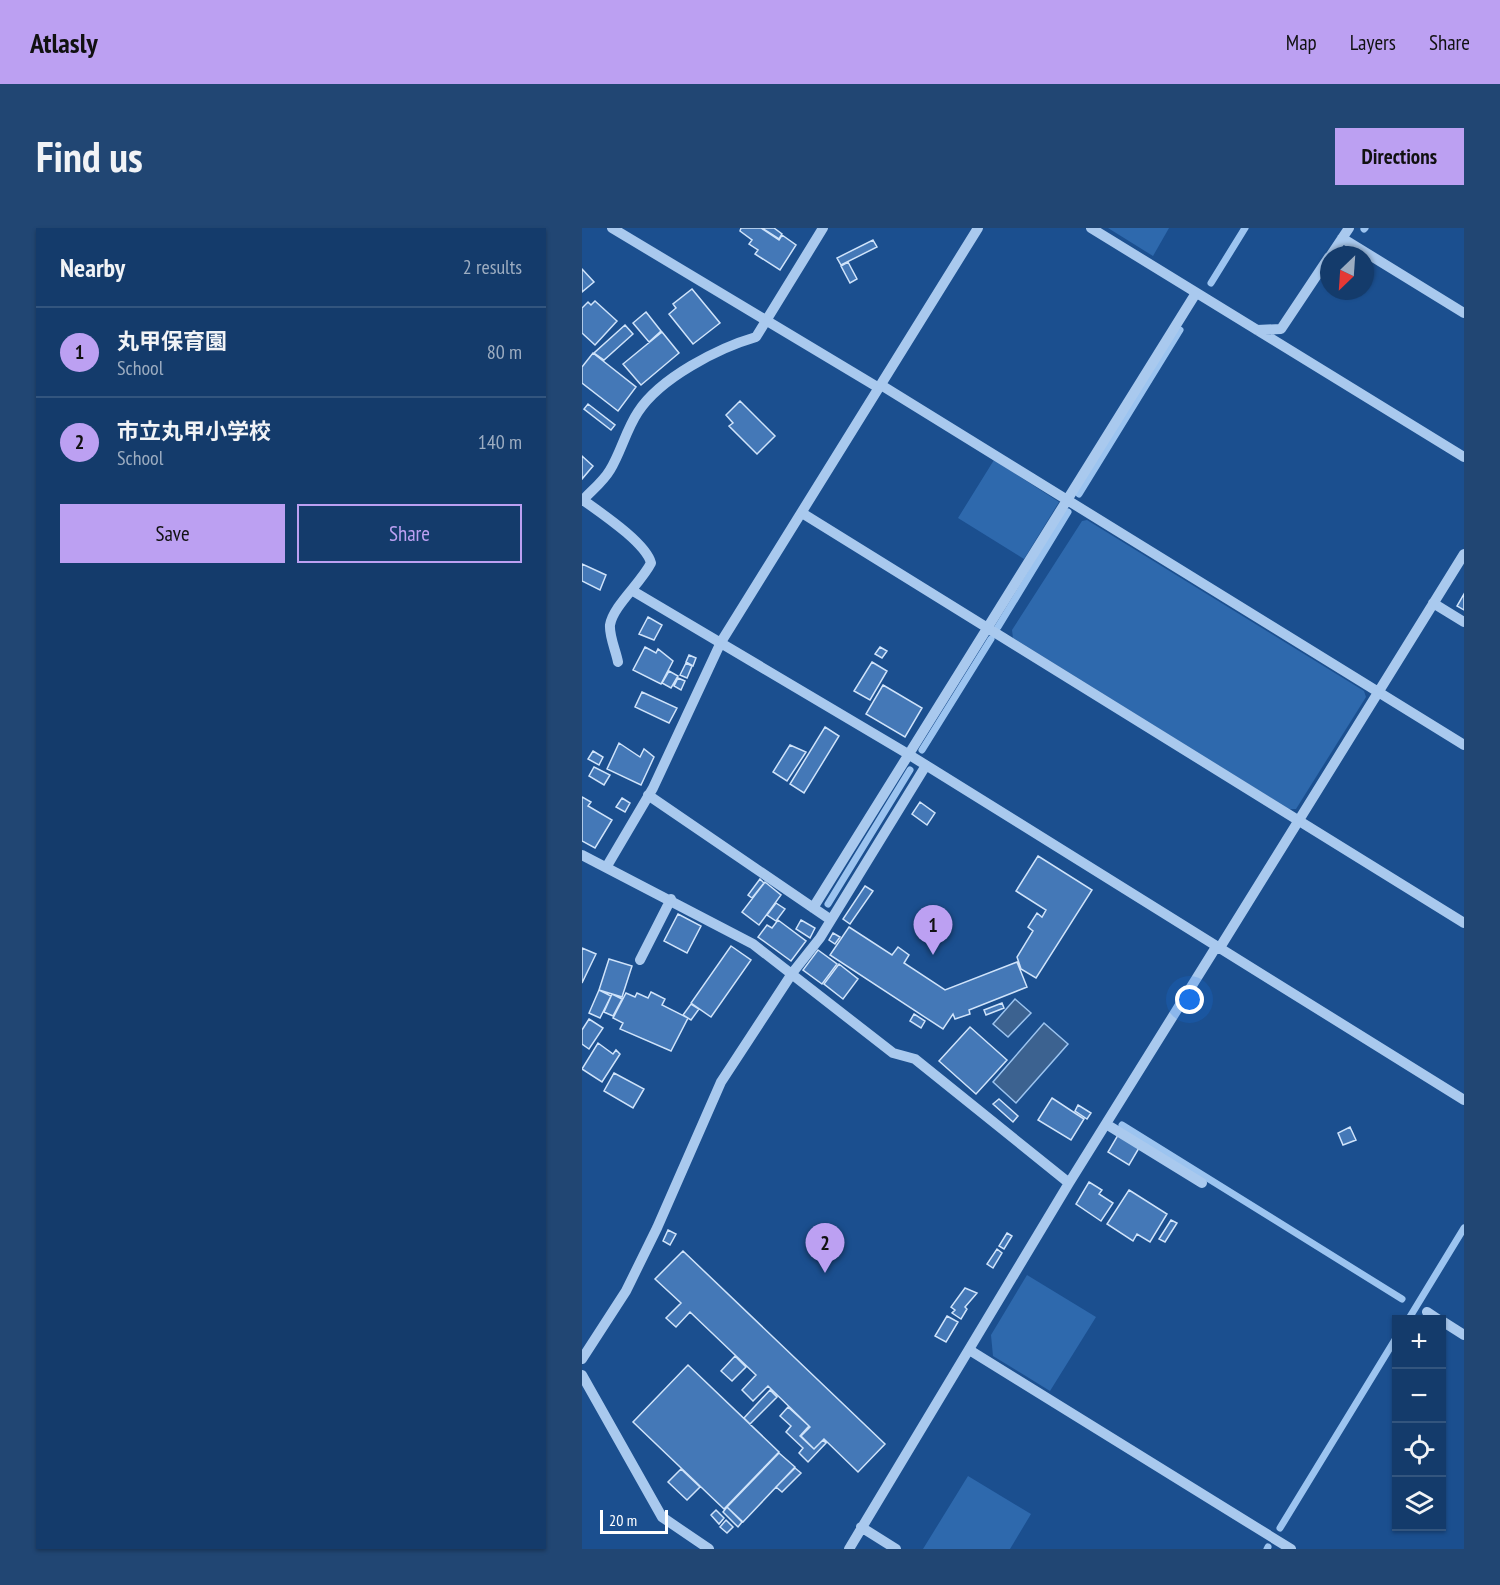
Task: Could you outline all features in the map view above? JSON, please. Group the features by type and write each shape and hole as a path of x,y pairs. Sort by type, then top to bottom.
{"street":[{"path":"612,228 1068,498 1464,745"},
{"path":"618,662 610,628 613,615 633,591 651,563 649,556 629,534 583,500 609,472 638,412 650,399 696,361 733,344 756,337 823,228"},
{"path":"607,866 648,795 721,642 978,228"},
{"path":"1091,228 1464,457"},
{"path":"1337,246 1349,228"},
{"path":"1342,238 1464,313"},
{"path":"1257,330 1281,329 1320,271"},
{"path":"813,908 1196,293"},
{"path":"802,513 1464,923"},
{"path":"849,1549 971,1351 1106,1124 1299,821 1464,554"},
{"path":"633,591 908,754 925,767 1464,1101"},
{"path":"1433,603 1464,622"},
{"path":"582,1359 626,1291 721,1082 793,972 831,920 925,767"},
{"path":"648,795 831,920"},
{"path":"582,855 671,899 753,944 793,972 893,1053 915,1059 1070,1183"},
{"path":"640,960 671,899"},
{"path":"1106,1124 1202,1183"},
{"path":"1427,1312 1432,1315"},
{"path":"1446,1324 1464,1335"},
{"path":"971,1351 1292,1549"},
{"path":"582,1376 662,1517 709,1549"},
{"path":"861,1527 896,1549"}],"shaded area":[{"path":"1108,228 1169,228 1153,256"},
{"path":"994,460 1059,502 1024,559 958,518"},
{"path":"1087,520 1364,691 1366,697 1296,809 1289,809 1013,638 1012,630 1082,521"},
{"path":"1015,999 1031,1013 1008,1037 993,1024"},
{"path":"1044,1023 1068,1044 1016,1103 993,1082"},
{"path":"1027,1275 1096,1317 1050,1391 993,1356 991,1335"},
{"path":"968,1476 1031,1514 1010,1549 923,1549"}],"building":[{"path":"741,228 761,228 779,240 782,235 796,245 780,270 755,254 758,250 749,244 752,240 740,231"},
{"path":"762,228 774,228 782,234 779,239"},
{"path":"873,240 877,247 841,265 837,258"},
{"path":"848,262 857,279 850,283 841,266"},
{"path":"582,269 594,282 582,292"},
{"path":"692,289 720,323 693,344 669,314 676,308 673,304"},
{"path":"595,301 617,321 595,345 582,333 582,308 588,302 591,305"},
{"path":"646,312 661,331 649,342 633,323"},
{"path":"625,325 633,334 604,360 594,353"},
{"path":"662,332 679,353 641,385 623,364"},
{"path":"593,353 636,387 618,411 582,383 582,367"},
{"path":"740,401 775,436 757,454 729,426 733,423 726,415"},
{"path":"588,404 615,425 611,430 584,409"},
{"path":"582,456 593,466 582,479"},
{"path":"582,564 606,575 600,590 582,581"},
{"path":"1464,594 1464,610 1457,606"},
{"path":"648,617 662,625 654,640 639,634"},
{"path":"645,647 656,653 658,649 673,661 661,684 633,670"},
{"path":"880,647 887,651 882,658 875,654"},
{"path":"689,655 696,658 693,666 686,662"},
{"path":"872,662 887,671 870,700 854,691"},
{"path":"686,663 692,666 687,678 680,675"},
{"path":"669,671 678,676 671,688 662,683"},
{"path":"678,678 685,681 681,690 674,686"},
{"path":"883,685 922,708 905,737 866,714"},
{"path":"642,692 677,708 669,723 635,707"},
{"path":"825,727 839,736 804,793 790,784"},
{"path":"619,743 640,757 644,749 654,757 641,785 607,769"},
{"path":"790,745 806,752 787,781 773,772"},
{"path":"593,751 603,757 599,765 588,759"},
{"path":"594,767 610,775 604,785 589,776"},
{"path":"582,797 591,802 588,806 612,820 595,848 582,841"},
{"path":"622,798 630,803 625,812 616,807"},
{"path":"920,802 935,813 927,825 912,814"},
{"path":"1038,856 1092,890 1036,978 1021,969 1017,957 1033,931 1028,927 1037,913 1042,917 1046,910 1016,891"},
{"path":"760,879 764,883 752,898 748,895"},
{"path":"765,882 781,895 759,925 742,912"},
{"path":"865,886 873,891 850,924 843,919"},
{"path":"776,903 785,909 776,921 767,915"},
{"path":"678,914 701,926 687,953 664,941"},
{"path":"778,920 806,941 791,961 758,937 767,925 772,928"},
{"path":"801,920 815,928 810,938 796,929"},
{"path":"849,927 892,955 898,947 909,955 904,963 945,990 1017,962 1027,987 969,1010 970,1014 955,1019 953,1014 943,1029 830,955"},
{"path":"833,933 840,937 835,944 829,940"},
{"path":"731,946 751,960 711,1017 691,1003"},
{"path":"582,948 596,954 582,983"},
{"path":"818,950 837,964 822,984 803,970"},
{"path":"609,959 632,966 622,997 599,990"},
{"path":"839,964 858,979 843,999 824,984"},
{"path":"599,990 611,996 600,1018 589,1013"},
{"path":"651,992 665,999 662,1005 688,1018 671,1051 620,1029 623,1023 613,1018 626,993 635,997 637,993 648,998"},
{"path":"612,994 622,999 613,1016 604,1012"},
{"path":"1002,1003 1004,1008 986,1015 984,1010"},
{"path":"691,1004 699,1009 691,1020 683,1015"},
{"path":"914,1014 925,1021 921,1028 910,1021"},
{"path":"589,1019 603,1028 589,1049 582,1044 582,1030"},
{"path":"970,1027 1007,1060 976,1094 939,1061"},
{"path":"598,1043 613,1054 616,1050 620,1054 602,1082 582,1069"},
{"path":"614,1073 644,1089 633,1108 604,1091"},
{"path":"1052,1098 1084,1119 1071,1140 1038,1120"},
{"path":"999,1099 1018,1116 1013,1122 993,1104"},
{"path":"1078,1105 1091,1113 1087,1119 1075,1111"},
{"path":"1350,1127 1356,1140 1343,1145 1338,1133"},
{"path":"1118,1135 1139,1148 1129,1165 1108,1152"},
{"path":"1089,1182 1102,1190 1099,1194 1113,1203 1101,1221 1076,1204"},
{"path":"1129,1190 1167,1214 1150,1242 1137,1234 1133,1241 1107,1224"},
{"path":"1171,1220 1177,1223 1165,1242 1159,1239"},
{"path":"668,1230 676,1234 670,1245 663,1241"},
{"path":"1007,1233 1012,1236 1004,1249 999,1246"},
{"path":"997,1249 1002,1253 993,1268 987,1264"},
{"path":"683,1251 885,1444 858,1472 824,1439 814,1449 801,1436 810,1427 768,1386 753,1401 742,1390 756,1375 690,1312 676,1327 666,1318 681,1303 655,1279"},
{"path":"965,1288 977,1293 965,1307 967,1309 961,1319 952,1313 955,1310 951,1307"},
{"path":"947,1316 958,1322 946,1342 935,1336"},
{"path":"735,1356 746,1367 732,1381 721,1371"},
{"path":"688,1365 779,1452 724,1509 633,1422"},
{"path":"770,1390 777,1397 750,1424 744,1418"},
{"path":"788,1407 809,1426 800,1436 814,1449 823,1440 826,1443 808,1462 799,1453 803,1448 786,1432 791,1426 780,1416"},
{"path":"779,1453 795,1467 743,1522 727,1507"},
{"path":"795,1468 801,1473 782,1492 776,1487"},
{"path":"681,1469 700,1487 687,1500 668,1482"},
{"path":"727,1507 742,1522 738,1527 723,1512"},
{"path":"716,1510 724,1518 719,1524 711,1515"},
{"path":"726,1520 733,1527 727,1533 720,1527"}],"waterway":[{"path":"1211,283 1245,228"},
{"path":"1079,494 1180,330"},
{"path":"998,627 1068,512"},
{"path":"922,750 991,639"},
{"path":"828,904 910,770"},
{"path":"1122,1125 1402,1299"},
{"path":"1411,1315 1464,1228"},
{"path":"1280,1528 1392,1345"}],"place":[{"name":"丸甲保育園","path":"933,955"},
{"name":"市立丸甲小学校","path":"825,1273"}]}
